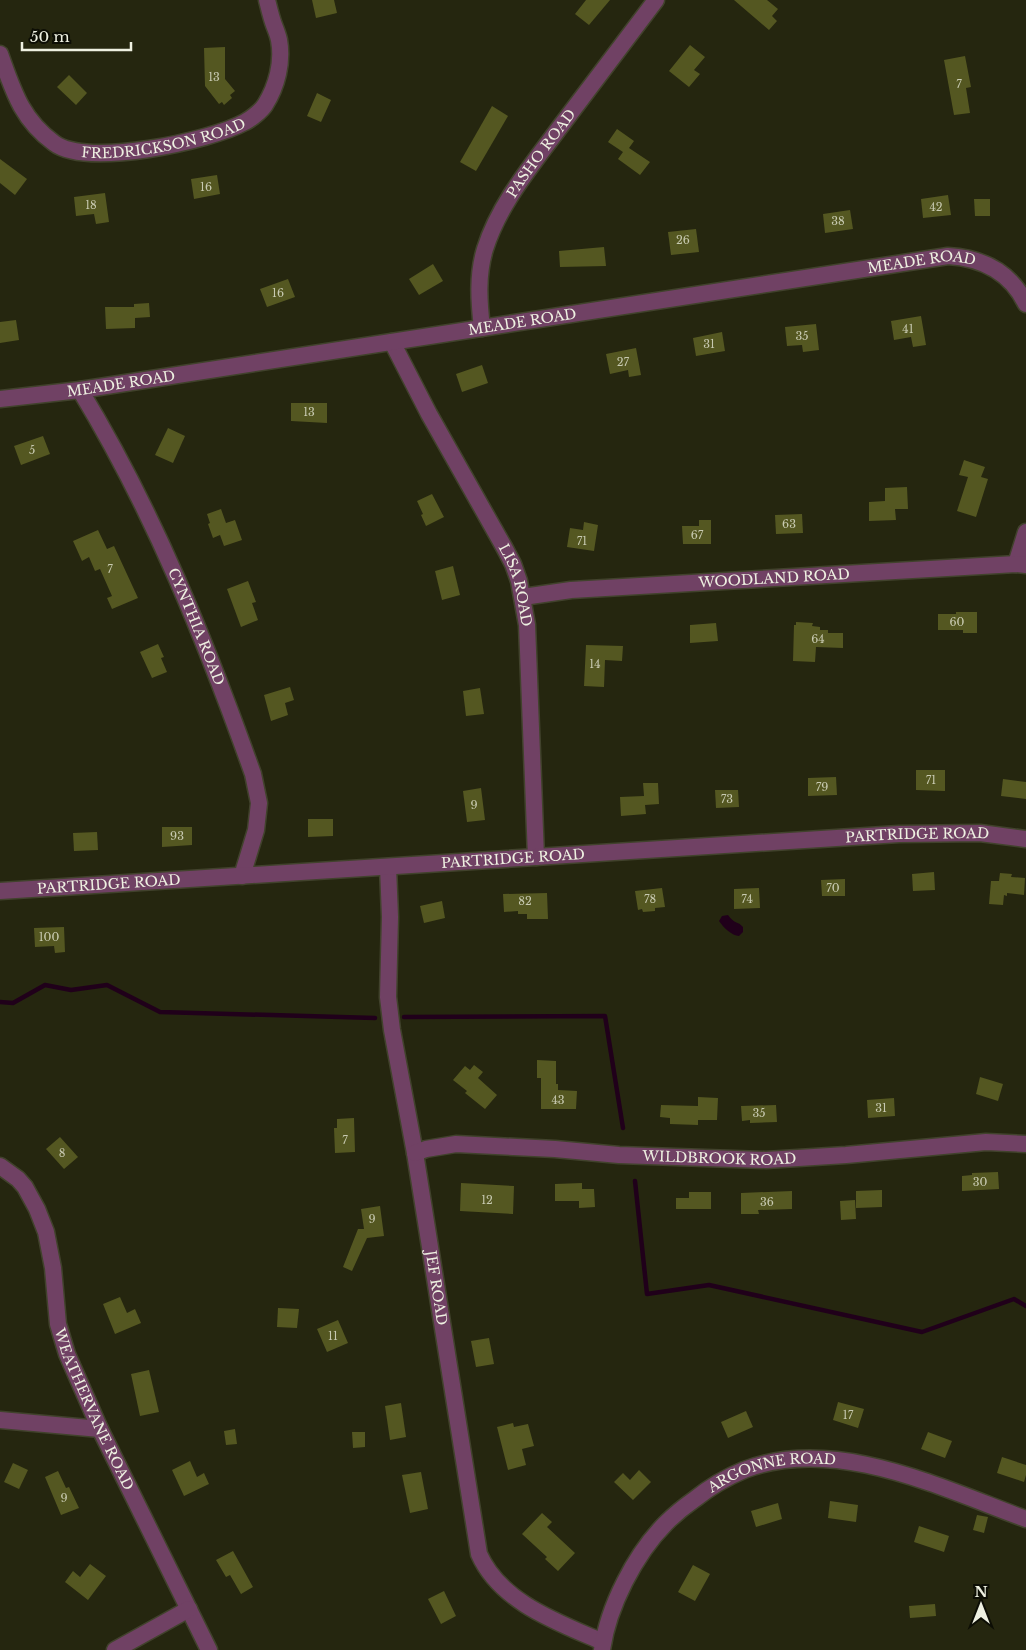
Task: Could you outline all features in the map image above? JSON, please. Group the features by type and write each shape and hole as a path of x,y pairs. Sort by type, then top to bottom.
{"street":[{"name":"FREDRICKSON ROAD","path":"0,54 17,102 36,128 55,144 72,151 99,154 126,152 184,142 223,131 246,122 264,106 275,85 280,63 279,38 266,0"},
{"name":"PASHO ROAD","path":"482,328 479,301 480,275 484,252 497,220 527,172 656,0"},
{"name":"MEADE ROAD","path":"0,398 80,390 948,256 975,259 998,271 1015,288 1026,304"},
{"name":"LISA ROAD","path":"392,342 429,414 514,564 523,597 527,625 536,857"},
{"name":"CYNTHIA ROAD","path":"80,390 105,431 190,608 253,774 259,803 256,830 242,876"},
{"path":"1021,564 1026,532"},
{"name":"WOODLAND ROAD","path":"523,597 571,590 1021,564"},
{"name":"PARTRIDGE ROAD","path":"0,891 908,834 980,833 1026,839"},
{"name":"JEF ROAD","path":"388,867 390,917 389,1006 392,1030 415,1153 479,1554 489,1573 506,1591 553,1620 603,1646"},
{"name":"WILDBROOK ROAD","path":"415,1153 426,1149 456,1144 555,1149 619,1155 766,1160 846,1156 986,1142 1026,1144"},
{"name":"WEATHERVANE ROAD","path":"0,1166 18,1179 42,1219 53,1268 56,1310 62,1340 100,1429 209,1650"},
{"path":"0,1420 100,1429"},
{"name":"ARGONNE ROAD","path":"603,1646 614,1607 626,1581 655,1534 676,1513 717,1484 744,1470 778,1461 802,1458 842,1461 901,1473 1026,1519"},
{"path":"115,1650 189,1609"}],"shaded area":[{"path":"728,915 743,927 743,932 739,936 731,933 719,921 722,916"}],"building":[{"path":"312,0 334,0 337,13 316,18"},
{"path":"586,0 610,0 589,25 575,14"},
{"path":"734,0 767,0 778,9 772,16 777,21 769,30"},
{"path":"690,45 705,57 694,70 700,74 689,87 669,71"},
{"path":"225,47 225,79 235,91 230,95 232,98 224,105 222,102 219,104 205,86 204,48"},
{"path":"965,56 971,87 966,88 970,113 954,115 944,60"},
{"path":"69,75 87,93 76,105 57,87"},
{"path":"317,93 331,100 321,122 307,116"},
{"path":"492,106 508,116 476,171 460,162"},
{"path":"617,129 634,141 629,148 650,162 640,175 618,159 623,152 608,142"},
{"path":"0,159 27,179 15,195 0,183"},
{"path":"217,175 220,194 194,199 191,179"},
{"path":"105,193 109,222 96,224 94,214 76,216 74,197"},
{"path":"948,195 951,215 923,218 921,199"},
{"path":"974,199 990,199 990,216 975,216"},
{"path":"850,210 853,229 825,233 823,214"},
{"path":"696,229 699,252 671,255 668,232"},
{"path":"604,247 606,266 560,267 559,251"},
{"path":"433,264 443,281 419,295 409,279"},
{"path":"288,279 295,297 267,307 260,289"},
{"path":"149,303 150,317 135,318 135,328 106,329 105,307 134,307 134,304"},
{"path":"921,316 926,345 913,347 911,337 894,340 891,321"},
{"path":"16,320 19,340 0,343 0,322"},
{"path":"816,324 819,350 803,352 802,345 787,346 785,327"},
{"path":"722,332 725,351 696,356 693,338"},
{"path":"636,348 641,375 629,377 628,370 610,374 606,354"},
{"path":"482,365 488,383 462,392 456,374"},
{"path":"291,403 327,403 327,423 291,421"},
{"path":"168,428 185,436 173,463 155,455"},
{"path":"43,436 50,454 21,465 14,446"},
{"path":"964,460 985,467 981,477 988,479 976,517 957,511 968,477 959,475"},
{"path":"907,487 908,509 895,509 896,520 869,521 869,502 885,501 885,488"},
{"path":"432,494 444,517 426,526 417,501"},
{"path":"221,509 226,523 235,520 242,540 224,546 220,535 213,538 207,514"},
{"path":"802,514 803,533 776,534 775,515"},
{"path":"699,520 711,520 711,544 683,544 682,526 699,526"},
{"path":"584,522 598,525 594,551 567,547 570,528 583,530"},
{"path":"98,530 107,549 114,546 138,598 112,609 107,598 112,596 100,569 95,571 89,557 82,561 73,541"},
{"path":"453,566 460,595 442,600 435,571"},
{"path":"248,581 256,602 252,603 258,620 241,627 227,589"},
{"path":"956,612 977,612 977,633 963,633 963,630 938,630 938,614 956,614"},
{"path":"796,622 813,623 812,626 820,627 820,630 828,630 828,633 843,633 843,648 816,647 815,662 793,661 794,625 796,625"},
{"path":"716,623 718,641 690,643 690,625"},
{"path":"158,644 164,657 161,658 167,672 152,678 140,652"},
{"path":"586,645 623,646 622,661 605,660 604,687 584,686"},
{"path":"290,687 294,700 285,703 288,715 271,721 264,695"},
{"path":"480,688 484,714 466,716 463,691"},
{"path":"916,770 945,770 945,791 916,790"},
{"path":"836,777 837,795 808,796 808,778"},
{"path":"1003,779 1026,782 1026,799 1001,796"},
{"path":"643,783 658,783 659,804 645,805 646,814 621,816 620,797 644,796"},
{"path":"481,788 485,820 467,822 463,791"},
{"path":"715,790 738,790 739,807 716,808"},
{"path":"308,819 333,819 333,836 308,837"},
{"path":"162,827 192,827 192,845 162,847"},
{"path":"97,832 98,850 74,851 73,833"},
{"path":"934,872 935,890 913,891 912,874"},
{"path":"1000,873 1012,874 1011,877 1025,878 1024,895 1007,893 1007,896 1004,895 1003,905 989,904 991,881 999,881"},
{"path":"845,879 845,896 822,896 821,880"},
{"path":"662,888 665,907 655,908 655,911 643,912 642,909 638,910 635,891"},
{"path":"759,888 760,908 734,909 734,889"},
{"path":"547,893 548,919 527,919 527,914 518,914 518,911 504,912 503,894"},
{"path":"442,901 445,918 424,923 420,906"},
{"path":"64,927 65,952 55,953 54,946 35,947 34,928"},
{"path":"537,1060 556,1061 556,1084 558,1084 558,1090 577,1091 576,1109 541,1109 541,1078 537,1078"},
{"path":"474,1065 483,1072 478,1078 497,1095 485,1109 465,1093 467,1091 453,1080 465,1066 470,1070"},
{"path":"980,1077 1003,1084 998,1101 976,1094"},
{"path":"698,1097 718,1098 717,1120 698,1120 698,1125 670,1124 670,1118 660,1117 661,1105 698,1106"},
{"path":"894,1098 895,1116 868,1118 867,1100"},
{"path":"776,1105 777,1122 750,1123 750,1120 742,1121 741,1106"},
{"path":"354,1118 355,1152 335,1153 334,1128 337,1128 337,1119"},
{"path":"60,1137 78,1157 64,1169 46,1149"},
{"path":"998,1172 999,1189 962,1191 962,1176 972,1175 972,1173"},
{"path":"461,1183 514,1186 513,1214 460,1211"},
{"path":"582,1183 582,1189 594,1189 595,1207 579,1208 579,1201 555,1201 555,1184"},
{"path":"882,1190 882,1207 856,1208 856,1191"},
{"path":"792,1191 792,1209 758,1210 759,1214 741,1214 741,1193"},
{"path":"689,1192 711,1192 711,1209 676,1209 676,1198 689,1198"},
{"path":"855,1200 856,1219 841,1220 840,1201"},
{"path":"380,1206 384,1236 367,1238 352,1271 343,1267 358,1229 364,1229 361,1209"},
{"path":"120,1297 127,1313 135,1309 141,1323 115,1334 103,1304"},
{"path":"278,1308 299,1309 297,1328 277,1327"},
{"path":"338,1320 348,1343 327,1352 317,1329"},
{"path":"489,1338 494,1364 476,1367 471,1341"},
{"path":"149,1370 159,1412 140,1416 131,1374"},
{"path":"838,1402 864,1409 858,1428 833,1420"},
{"path":"401,1403 406,1437 390,1440 385,1406"},
{"path":"746,1411 753,1427 728,1438 721,1422"},
{"path":"513,1423 514,1427 528,1424 534,1446 522,1449 526,1465 508,1470 497,1427"},
{"path":"235,1429 237,1444 226,1445 224,1431"},
{"path":"352,1432 365,1432 365,1447 353,1448"},
{"path":"928,1432 952,1441 945,1458 921,1449"},
{"path":"1002,1457 1026,1465 1024,1482 997,1473"},
{"path":"190,1461 197,1477 204,1473 209,1484 184,1496 172,1470"},
{"path":"13,1463 28,1470 19,1489 4,1482"},
{"path":"639,1470 651,1482 633,1500 614,1482 623,1473 630,1480"},
{"path":"58,1471 66,1488 69,1487 79,1508 61,1515 45,1477"},
{"path":"421,1472 428,1509 410,1513 402,1475"},
{"path":"830,1501 858,1505 856,1522 828,1518"},
{"path":"778,1503 782,1519 756,1527 751,1511"},
{"path":"542,1513 552,1522 547,1527 575,1553 558,1571 545,1559 547,1557 522,1534"},
{"path":"977,1515 988,1517 984,1533 973,1530"},
{"path":"919,1526 949,1536 944,1552 914,1542"},
{"path":"233,1551 253,1587 241,1594 230,1575 226,1577 216,1560"},
{"path":"90,1564 106,1576 88,1600 65,1582 73,1571 80,1577"},
{"path":"693,1565 710,1574 695,1601 678,1592"},
{"path":"444,1591 456,1616 441,1624 428,1599"},
{"path":"935,1604 936,1616 910,1618 909,1606"}],"waterway":[{"path":"0,1002 13,1003 45,985 71,990 107,985 160,1012 375,1018"},
{"path":"404,1017 605,1016 623,1128"},
{"path":"635,1181 647,1294 709,1285 922,1332 1014,1299 1026,1306"}]}
